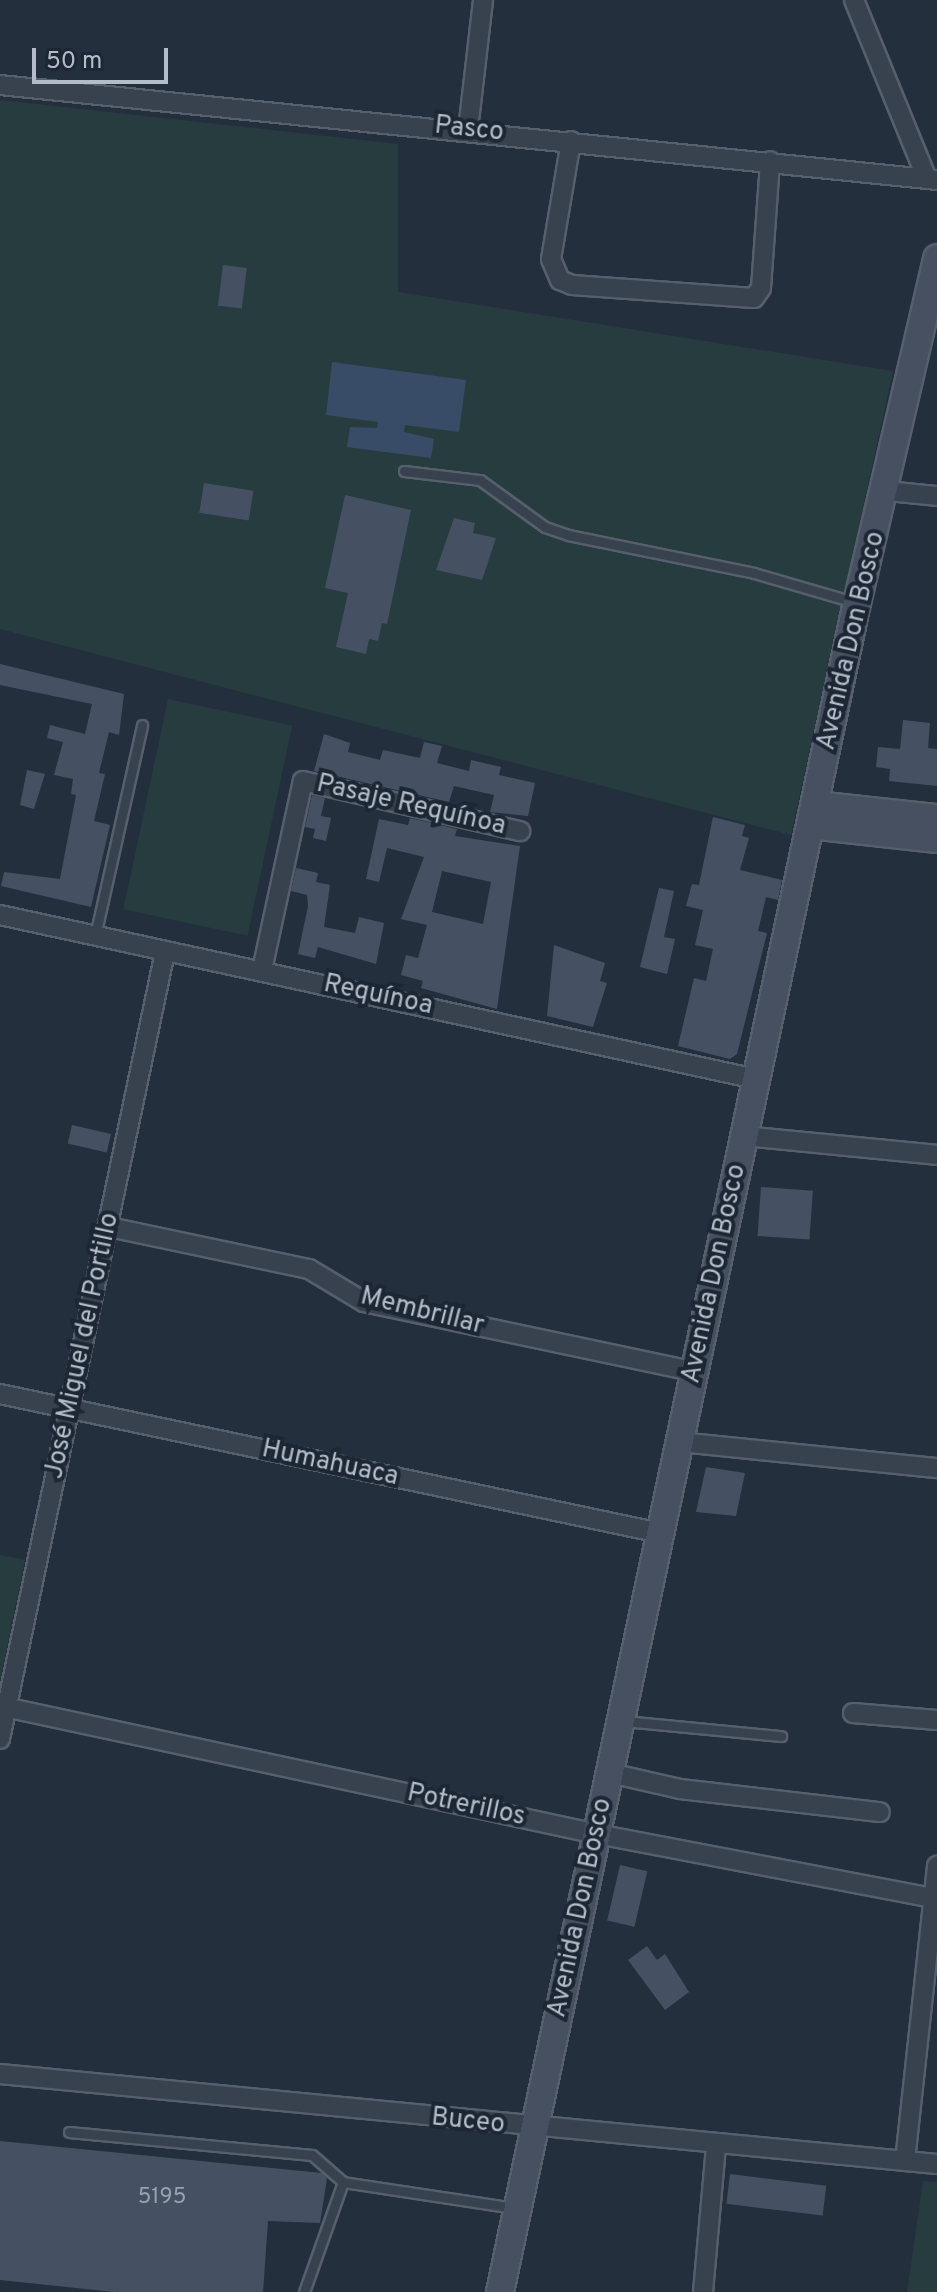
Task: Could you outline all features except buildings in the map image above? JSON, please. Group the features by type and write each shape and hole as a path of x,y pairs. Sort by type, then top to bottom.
{"main road":[{"name":"Avenida Don Bosco","path":"500,2292 857,603 887,491 937,258"},
{"path":"812,815 937,818"},
{"path":"812,815 937,839"}],"street":[{"path":"468,130 483,0"},
{"path":"854,0 932,180"},
{"name":"Pasco","path":"0,85 468,130 932,180"},
{"path":"571,141 551,259 560,280 572,285 754,298 761,288 770,161"},
{"path":"887,491 937,496"},
{"name":"Pasaje Requínoa","path":"262,970 303,781 520,831"},
{"name":"Requínoa","path":"0,915 756,1079"},
{"name":"José Miguel del Portillo","path":"0,1739 4,1707 109,1227 165,952"},
{"path":"744,1136 937,1155"},
{"name":"Membrillar","path":"109,1227 309,1269 364,1302 695,1372"},
{"name":"Humahuaca","path":"0,1394 660,1533"},
{"path":"680,1442 937,1468"},
{"name":"Potrerillos","path":"4,1707 597,1834 934,1898"},
{"path":"853,1713 937,1720"},
{"path":"610,1773 680,1789 880,1812"},
{"path":"905,2161 930,2010 937,1866"},
{"name":"Buceo","path":"0,2074 716,2147 937,2164"},
{"path":"703,2292 716,2147"}],"lane":[{"path":"404,471 480,480 545,527 568,535 754,573 857,603"},
{"path":"95,936 142,725"},
{"path":"621,1720 781,1736"},
{"path":"69,2132 312,2155 343,2182 518,2209"},
{"path":"304,2292 343,2182"}],"green space":[{"path":"0,100 398,144 398,292 893,371 791,835 0,629"},
{"path":"168,699 292,725 248,936 123,909"},
{"path":"0,1555 25,1560 0,1682"},
{"path":"923,2181 937,2182 937,2292 907,2292"}],"water":[{"path":"332,362 466,380 459,432 405,425 404,432 434,439 431,458 347,447 350,427 377,428 378,422 326,415"}]}
